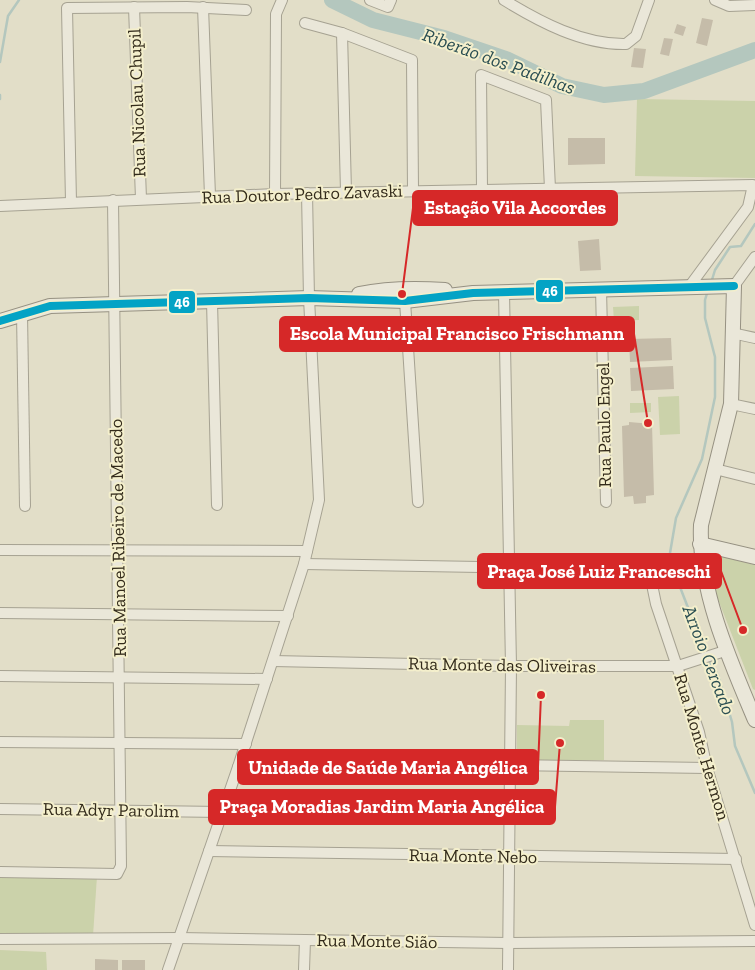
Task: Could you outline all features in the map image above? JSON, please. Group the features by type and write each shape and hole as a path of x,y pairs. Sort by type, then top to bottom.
{"street":[{"path":"275,194 276,14 282,0"},
{"path":"370,0 390,4"},
{"path":"504,0 559,30 612,45 626,44 636,36 649,0"},
{"path":"715,0 729,6 755,5"},
{"path":"71,202 67,8 134,7 246,10"},
{"name":"Rua Nicolau Chupil","path":"134,7 140,199"},
{"path":"203,8 210,196"},
{"path":"305,23 342,33 412,60 413,191"},
{"path":"342,33 346,192"},
{"path":"482,190 481,75 546,100 550,189"},
{"name":"Rua Doutor Pedro Zavaski","path":"0,206 307,193 753,185 748,208 693,287"},
{"path":"168,970 288,616 304,564 319,500 309,298 307,193"},
{"name":"Rua Manoel Ribeiro de Macedo","path":"0,872 117,874 121,866 116,304 113,200"},
{"path":"753,263 734,286 731,404 701,525 700,544 704,574 723,652 755,720"},
{"path":"0,321 50,306 309,298 405,301 473,293 734,286"},
{"path":"339,298 390,289 419,288 473,293"},
{"name":"Rua Paulo Engel","path":"601,289 606,502"},
{"path":"504,292 511,666 508,970"},
{"path":"212,301 217,505"},
{"path":"405,301 418,502"},
{"path":"22,313 25,506"},
{"path":"732,333 755,338"},
{"path":"731,404 755,409"},
{"path":"714,470 755,479"},
{"path":"700,544 755,556"},
{"path":"0,550 307,551"},
{"path":"304,564 510,567"},
{"name":"Rua Monte Hermon","path":"510,567 648,570 656,604 678,666 755,925"},
{"path":"0,613 288,616"},
{"name":"Rua Monte das Oliveiras","path":"273,661 511,666 678,666 723,652"},
{"path":"0,676 267,679"},
{"path":"0,742 246,744"},
{"path":"238,767 510,765 707,768"},
{"name":"Rua Adyr Parolim","path":"0,809 222,812"},
{"name":"Rua Monte Nebo","path":"209,851 736,859"},
{"name":"Rua Monte Sião","path":"0,939 179,938 508,943 755,941"},
{"path":"304,970 305,940"}],"green space":[{"path":"637,99 755,101 755,178 635,176"},
{"path":"639,306 639,320 614,321 613,307"},
{"path":"679,396 680,434 660,435 658,397"},
{"path":"630,403 651,403 651,412 630,413"},
{"path":"715,555 755,565 755,690 707,571 709,558"},
{"path":"570,720 604,720 604,760 517,761 517,725 569,726"},
{"path":"0,875 97,876 93,936 0,936"},
{"path":"0,950 46,952 47,970 0,970"}],"building":[{"path":"702,18 713,20 707,46 696,43"},
{"path":"677,24 686,27 683,36 674,33"},
{"path":"664,38 673,39 669,56 660,54"},
{"path":"634,48 646,49 643,68 631,67"},
{"path":"568,138 605,138 605,164 568,165"},
{"path":"599,239 601,270 580,271 578,241"},
{"path":"671,338 672,360 630,362 629,339"},
{"path":"673,366 674,389 631,391 630,368"},
{"path":"629,422 652,424 654,495 646,496 646,503 634,504 633,496 624,497 622,426 629,425"},
{"path":"95,959 118,960 118,970 95,970"},
{"path":"122,960 145,960 145,970 122,970"}],"waterway":[{"path":"0,62 8,16 19,0"},
{"name":"Riberão dos Padilhas","path":"332,0 373,20 444,38 506,59 562,86 604,95 644,91 755,50"},
{"name":"Arroio Cercado","path":"711,283 715,270 730,247 741,246 755,224"},
{"name":"Arroio Cercado","path":"706,654 673,569 670,553 676,518 702,459 715,397 715,357 705,318 705,300 708,290"},
{"name":"Arroio Cercado","path":"708,659 718,675 732,722 735,746 755,793"}],"transit line":[{"name":"46","path":"0,321 50,306 309,298 405,301 473,293 734,286"}],"place":[{"name":"Estação Vila Accordes","path":"402,294"},
{"name":"Escola Municipal Francisco Frischmann","path":"648,423"},
{"name":"Praça José Luiz Franceschi","path":"743,630"},
{"name":"Unidade de Saúde Maria Angélica","path":"541,695"},
{"name":"Praça Moradias Jardim Maria Angélica","path":"560,743"}]}
